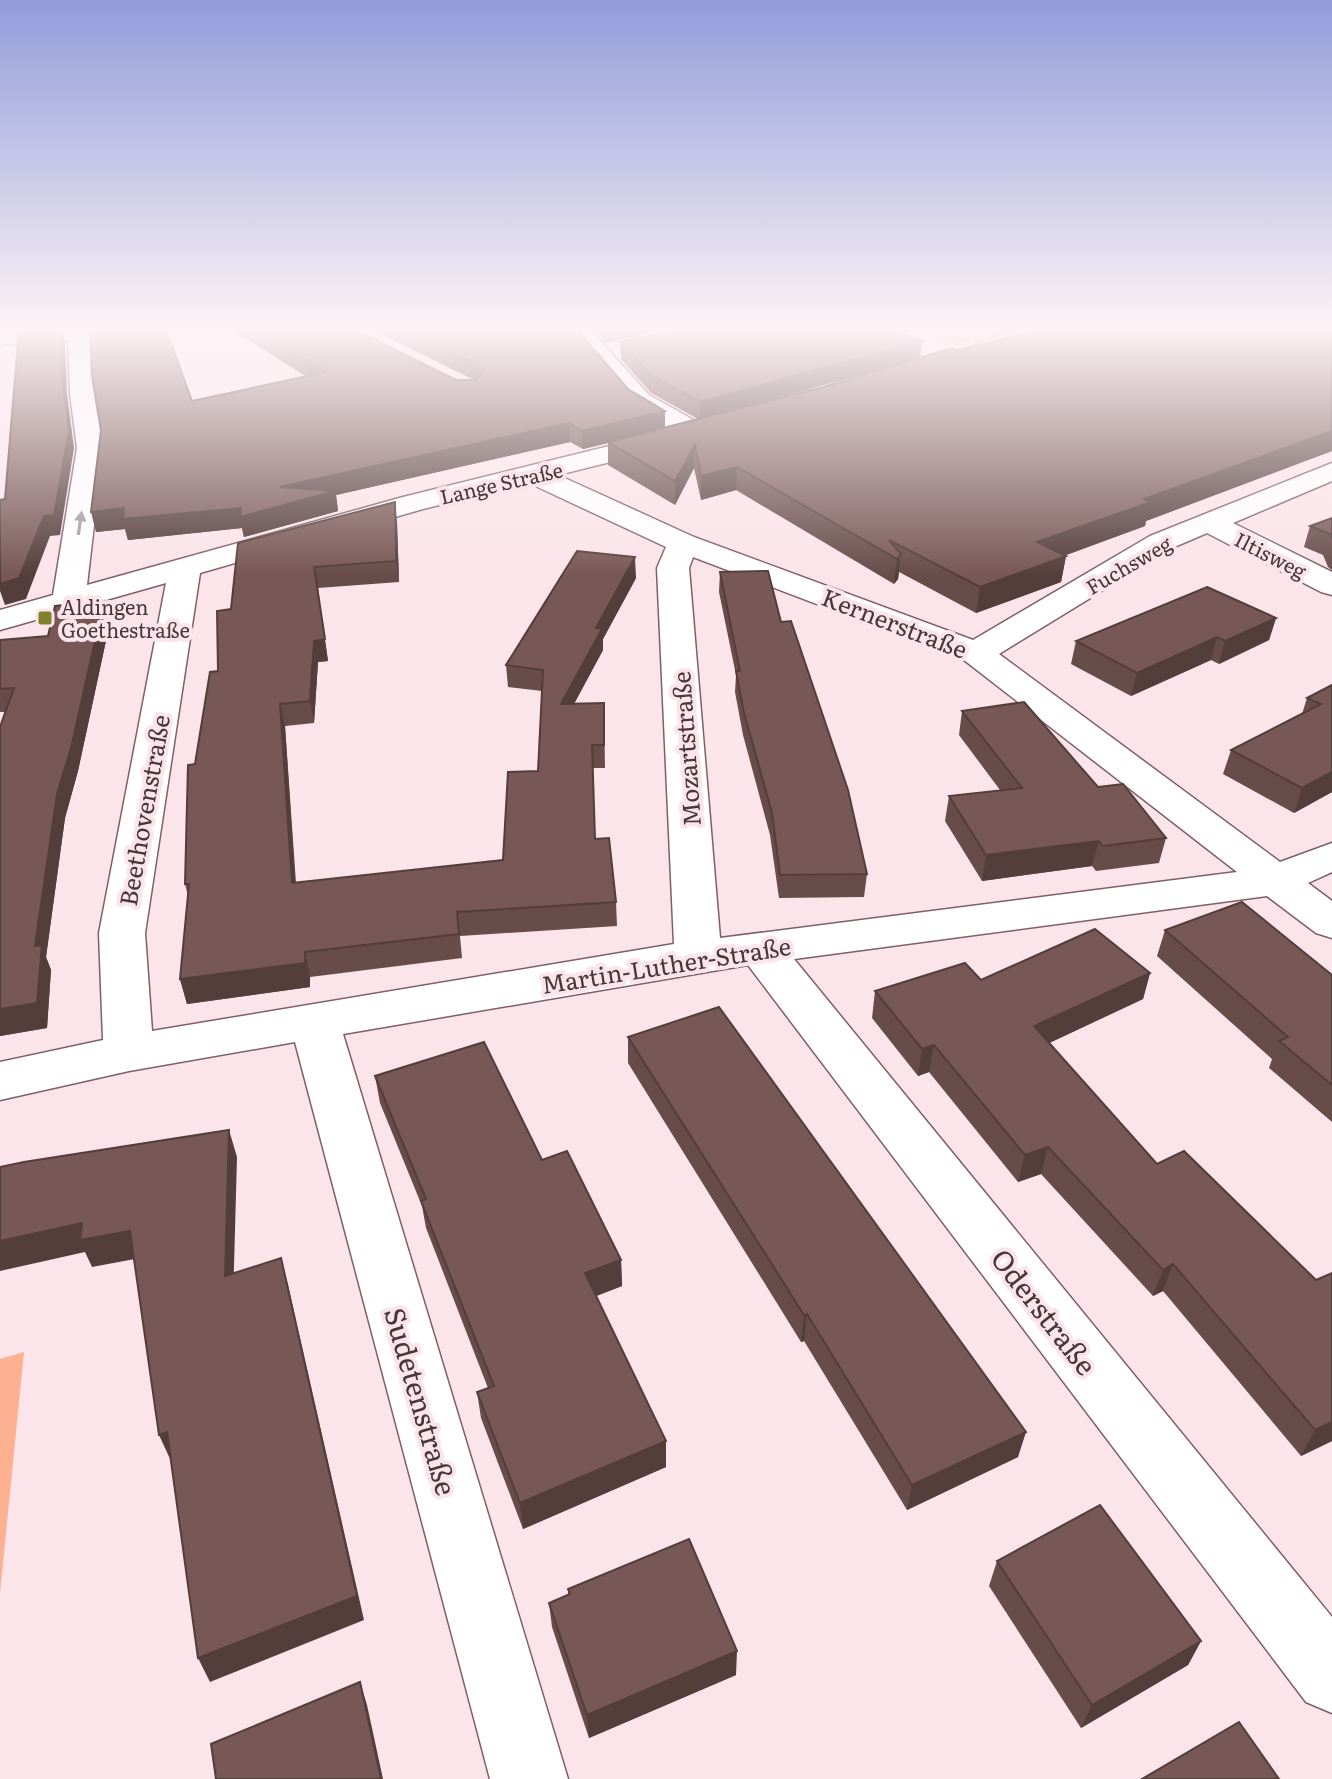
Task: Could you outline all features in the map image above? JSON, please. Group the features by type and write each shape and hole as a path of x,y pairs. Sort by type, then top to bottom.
{"street":[{"path":"69,600 90,448 84,410"},
{"name":"Lange Straße","path":"0,620 413,503 535,475 703,430 661,410"},
{"name":"Fuchsweg","path":"976,653 1161,542 1332,471"},
{"name":"Kernerstraße","path":"535,475 683,543 976,653 1332,923"},
{"name":"Iltisweg","path":"1210,523 1332,585"},
{"name":"Mozartstraße","path":"683,543 673,568 698,956"},
{"name":"Beethovenstraße","path":"129,1053 122,933 185,567"},
{"name":"Martin-Luther-Straße","path":"0,1081 129,1053 315,1024 698,956 1275,881 1332,856"},
{"name":"Oderstraße","path":"759,947 1332,1676"},
{"name":"Sudetenstraße","path":"315,1024 529,1779"}],"shaded area":[{"path":"24,1352 0,1593 0,1359"}],"building":[{"path":"12,410 66,410 69,430 54,515 44,516 19,578 0,584 0,500 5,499"},
{"path":"98,410 665,411 582,431 569,423 280,487 335,491 240,517 241,508 123,519 124,508 91,512 101,430"},
{"path":"733,410 1332,410 1332,431 1144,499 1151,502 1037,542 1066,556 980,587 889,540 901,554 897,559 737,467 701,476 695,445 675,481 608,442"},
{"path":"395,502 396,561 314,567 325,639 314,641 310,701 280,704 292,883 503,860 508,772 538,771 543,670 506,665 577,551 635,557 596,628 602,629 561,704 604,703 604,745 592,745 595,839 609,838 616,902 457,912 459,934 305,952 305,963 180,979 189,884 185,884 188,765 195,764 210,672 218,671 217,611 231,609 238,543"},
{"path":"1332,518 1332,538 1330,534 1310,526"},
{"path":"768,571 781,622 791,621 848,790 867,874 780,875 772,813 744,713 736,671 740,671 720,572"},
{"path":"1207,587 1276,618 1225,641 1217,637 1137,673 1076,641"},
{"path":"104,601 71,748 57,794 35,946 42,945 37,1003 0,1009 0,727 14,688 0,689 0,640 48,636 55,606"},
{"path":"1332,685 1332,772 1302,788 1231,750 1321,704 1307,698"},
{"path":"1024,702 1098,787 1123,784 1166,838 1103,846 1099,841 986,855 949,796 1022,788 962,711"},
{"path":"1242,902 1332,975 1332,1085 1279,1041 1288,1037 1165,930"},
{"path":"1095,929 1150,973 1034,1026 1157,1164 1184,1151 1316,1280 1332,1273 1332,1422 1315,1430 1173,1264 1163,1270 1048,1147 1025,1155 934,1045 922,1049 875,991 965,963 981,980"},
{"path":"719,1007 1026,1432 912,1485 807,1314 804,1315 628,1037"},
{"path":"484,1042 542,1160 567,1151 621,1260 585,1273 666,1441 520,1503 477,1392 494,1386 421,1201 426,1199 375,1076"},
{"path":"229,1130 225,1276 281,1258 357,1596 198,1658 167,1432 159,1435 130,1231 80,1240 82,1223 0,1241 0,1167"},
{"path":"1100,1505 1201,1641 1092,1705 997,1561"},
{"path":"689,1539 737,1651 587,1715 549,1603 570,1594 568,1589"},
{"path":"360,1682 381,1779 216,1779 211,1744"},
{"path":"1239,1722 1279,1779 1142,1779"}],"place":[{"name":"Aldingen Goethestraße","path":"45,618"}]}
